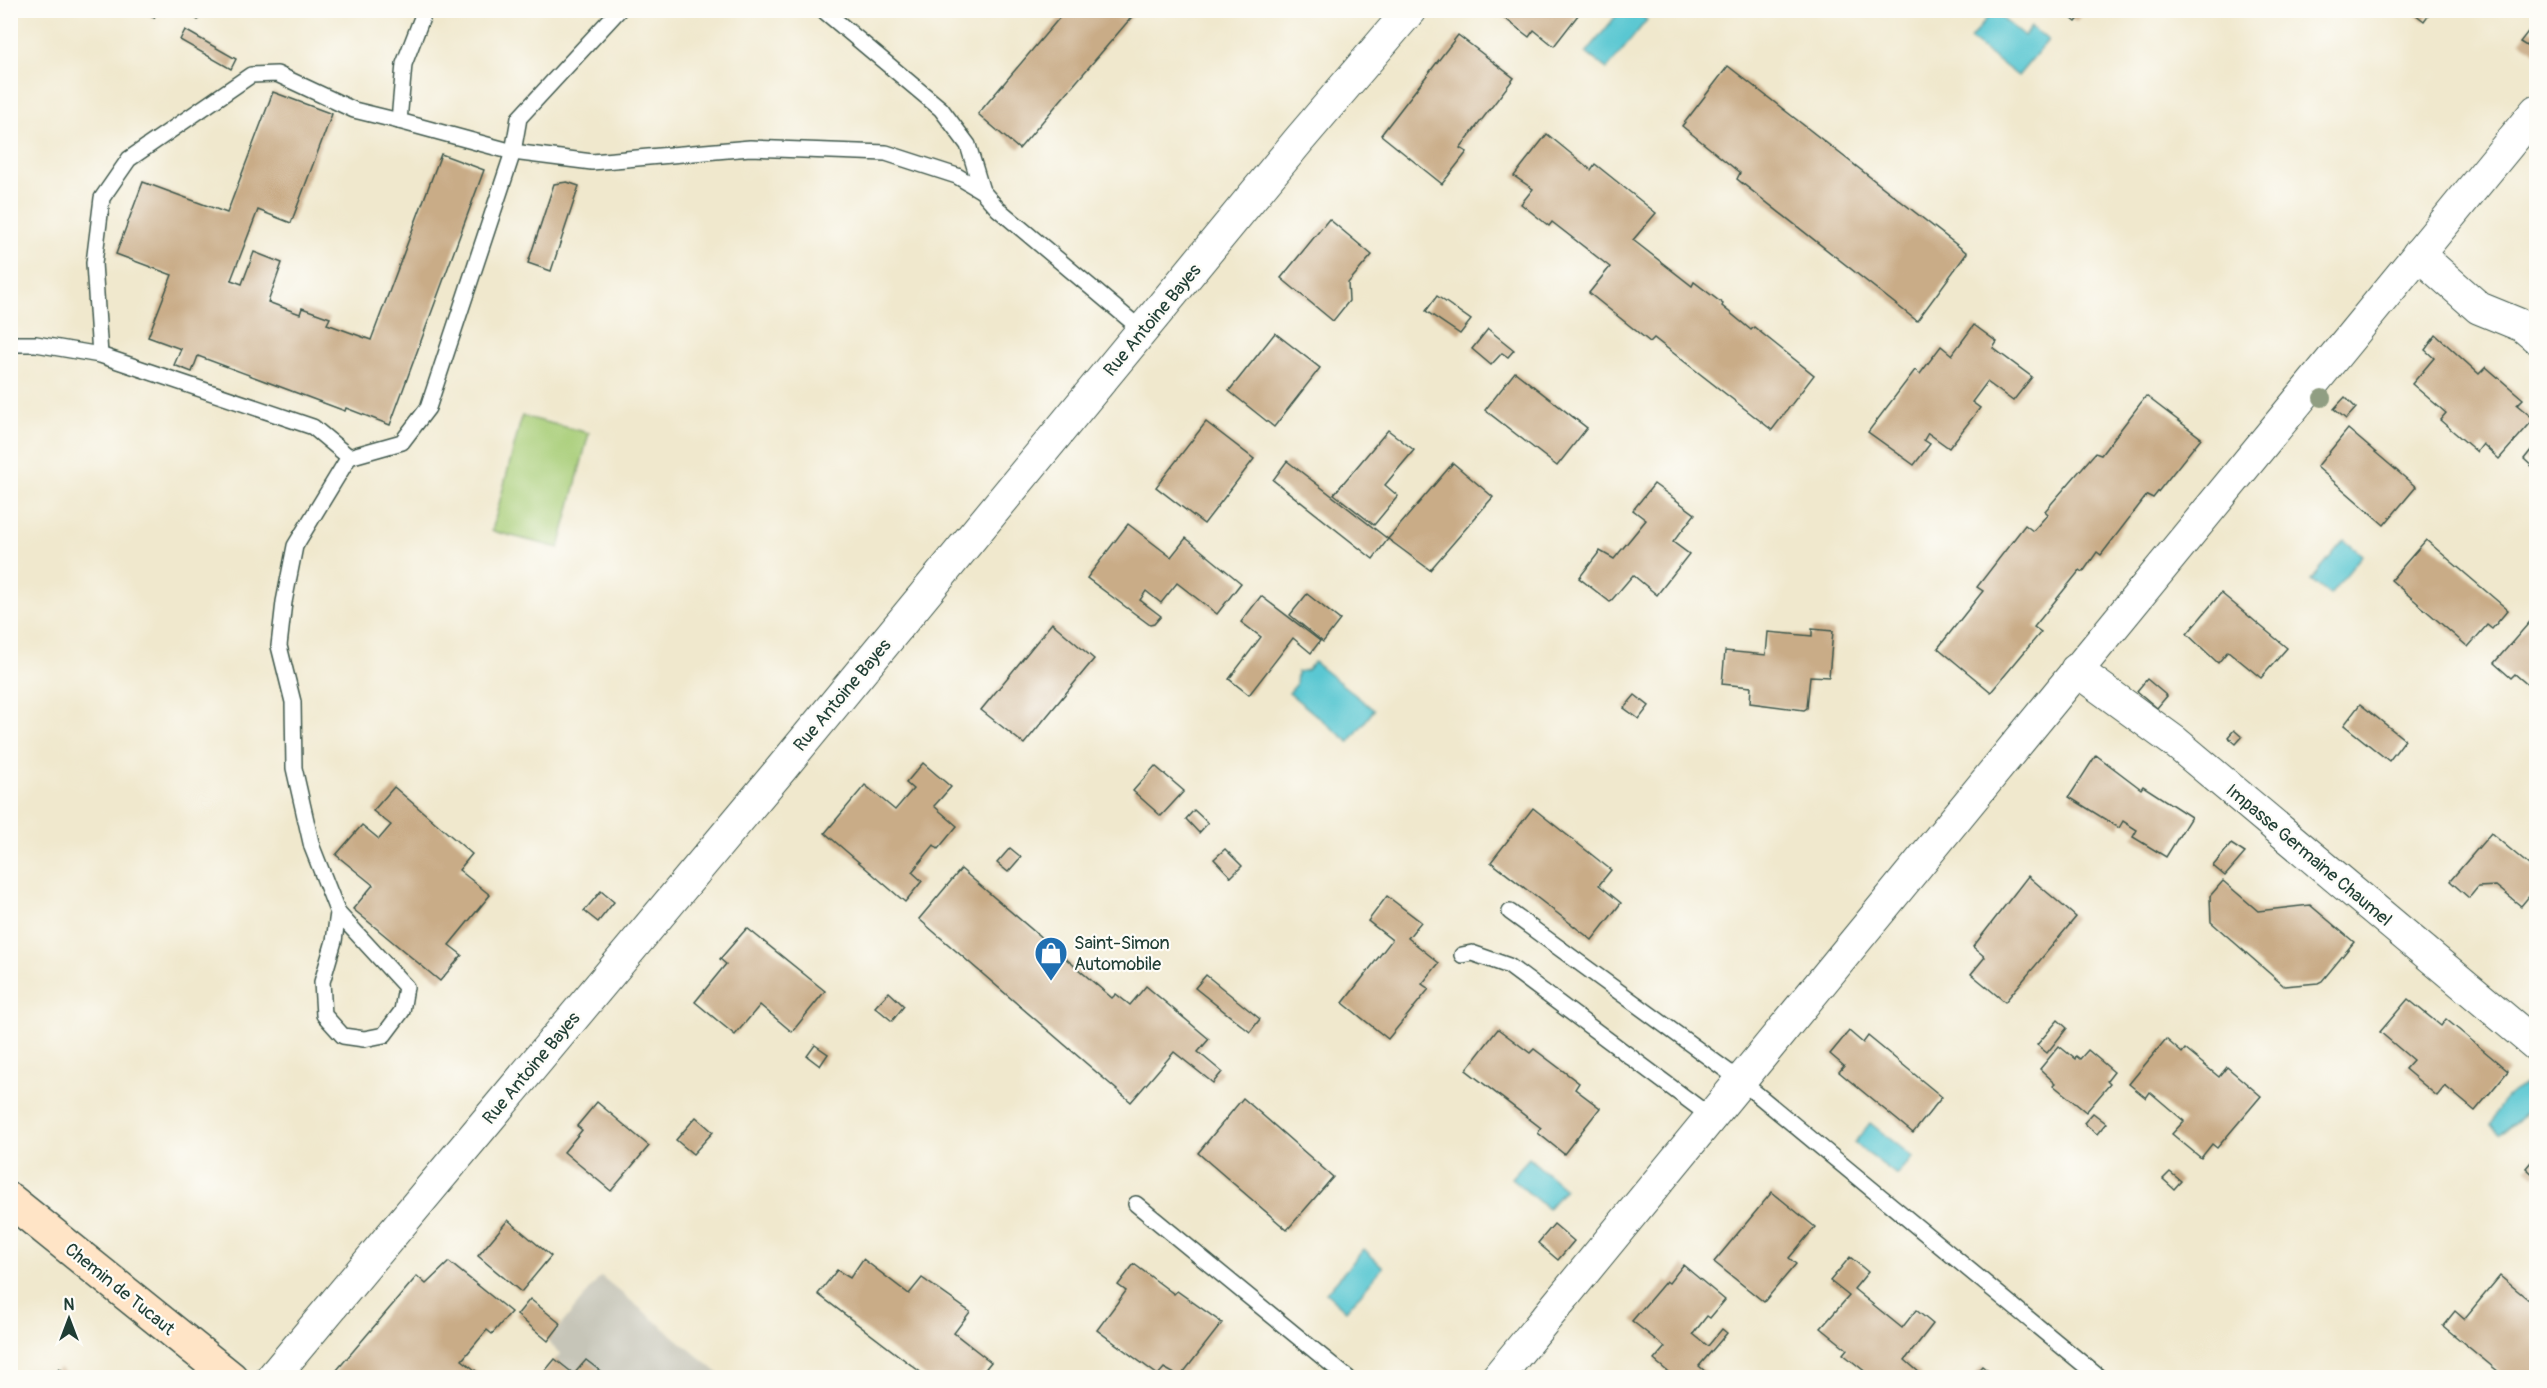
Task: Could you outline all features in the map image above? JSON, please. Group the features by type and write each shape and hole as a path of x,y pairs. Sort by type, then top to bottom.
{"main road":[{"name":"Chemin de Tucaut","path":"10,1200 231,1377"}],"street":[{"name":"Rue Antoine Bayes","path":"272,1377 796,751 1299,140 1410,10"},
{"path":"1497,1377 2536,111"},
{"path":"2418,254 2479,308 2523,326 2536,337"},
{"name":"Impasse Germaine Chaumel","path":"2076,670 2175,742 2536,1045"}],"lane":[{"path":"399,121 404,64 425,10"},
{"path":"338,913 334,941 322,982 324,1015 343,1036 364,1039 384,1035 402,1011 406,987 338,913 312,847 294,768 293,702 279,646 284,602 295,546 349,457 402,442 428,408 513,152 519,118 619,10"},
{"path":"823,10 941,109 968,145 982,191"},
{"path":"100,355 94,263 102,198 129,159 251,75 277,74 354,110 513,152 592,162 750,148 886,153 957,176 982,191 998,209 1143,331"},
{"path":"10,344 36,344 100,355 313,427 349,457"},
{"path":"1510,912 1741,1081 2100,1377"},
{"path":"1462,955 1472,953 1509,966 1711,1117"},
{"path":"1136,1204 1348,1377"}],"shaded area":[{"path":"601,1276 723,1377 541,1378 560,1354 548,1341"}],"green space":[{"path":"522,416 589,433 559,548 492,531"}],"water":[{"path":"1620,11 1635,11 1647,20 1607,69 1586,53"},
{"path":"1993,11 2024,36 2031,27 2048,40 2018,76 1970,39"},
{"path":"2344,540 2362,555 2330,595 2311,580"},
{"path":"1314,662 1374,710 1349,742 1289,693 1296,685 1297,672 1307,670"},
{"path":"2525,1085 2534,1093 2526,1112 2512,1126 2500,1133 2491,1125 2496,1113 2508,1096"},
{"path":"1870,1123 1913,1157 1897,1175 1854,1143"},
{"path":"1529,1158 1565,1189 1548,1209 1511,1178"},
{"path":"1364,1249 1383,1267 1346,1311 1326,1293"}],"building":[{"path":"144,10 158,10 154,18 143,12"},
{"path":"183,10 203,10 198,20"},
{"path":"1066,10 1136,12 1019,149 978,114"},
{"path":"1494,10 1582,10 1554,46 1534,30 1529,37"},
{"path":"2061,10 2086,10 2076,22"},
{"path":"2410,10 2432,10 2424,21"},
{"path":"2530,29 2536,34 2536,52 2520,42"},
{"path":"185,30 236,59 231,69 180,40"},
{"path":"1458,35 1514,78 1460,148 1467,152 1442,184 1381,135"},
{"path":"1728,66 1967,253 1917,321 1737,179 1740,173 1682,126"},
{"path":"273,92 332,114 291,223 258,210 231,280 242,284 254,252 282,263 268,302 300,314 302,308 330,318 327,324 371,340 441,154 484,170 390,425 346,408 345,411 198,356 192,372 174,365 181,349 148,337 172,275 116,254 143,182 227,213"},
{"path":"1547,134 1591,170 1595,164 1656,213 1633,240 1692,286 1694,282 1723,304 1722,306 1751,330 1754,327 1814,375 1772,430 1654,338 1650,342 1589,293 1610,267 1552,222 1549,226 1521,204 1533,189 1514,176"},
{"path":"567,182 579,186 551,271 528,263 554,184"},
{"path":"1329,219 1372,255 1348,283 1349,301 1333,321 1281,278"},
{"path":"1437,296 1471,320 1460,334 1426,311"},
{"path":"1974,325 1997,342 1993,348 2032,377 2013,401 1987,382 1972,402 1980,408 1949,448 1928,433 1924,440 1930,444 1914,465 1868,432 1915,370 1920,374 1941,346 1952,355"},
{"path":"1488,329 1514,350 1508,357 1502,353 1491,365 1472,349"},
{"path":"1275,333 1320,368 1274,427 1229,391"},
{"path":"2436,335 2479,374 2486,367 2523,399 2517,405 2534,419 2499,459 2483,444 2477,452 2440,420 2446,413 2412,384 2434,358 2425,350"},
{"path":"1515,372 1587,428 1557,466 1485,410"},
{"path":"2146,396 2201,438 2153,498 2147,495 2101,555 2097,552 2083,572 2080,570 2034,627 2041,632 1991,692 1938,648 1983,591 1977,587 2025,525 2033,531 2048,514 2045,511 2095,453 2101,455"},
{"path":"2345,397 2356,408 2346,419 2334,409"},
{"path":"1206,422 1254,459 1204,524 1156,487"},
{"path":"2348,429 2416,487 2384,525 2317,467"},
{"path":"1388,430 1414,450 1385,485 1398,496 1374,525 1334,494"},
{"path":"2536,444 2536,470 2524,459"},
{"path":"1287,461 1388,539 1373,559 1273,480"},
{"path":"1453,463 1493,497 1430,570 1388,539"},
{"path":"1654,484 1695,514 1673,542 1689,554 1657,595 1633,575 1610,602 1579,578 1600,551 1614,559 1646,520 1633,510"},
{"path":"1128,524 1171,557 1186,538 1241,583 1217,614 1177,583 1161,603 1146,591 1140,600 1161,616 1150,625 1087,578"},
{"path":"2426,540 2508,610 2492,629 2487,625 2468,647 2391,580"},
{"path":"2221,593 2287,648 2261,678 2228,651 2218,663 2187,634"},
{"path":"1307,594 1340,620 1323,642 1290,615"},
{"path":"1261,596 1320,641 1311,653 1293,638 1249,695 1229,679 1261,637 1241,622"},
{"path":"2535,616 2536,692 2515,674 2511,678 2494,663"},
{"path":"1052,623 1094,659 1024,744 981,710"},
{"path":"1812,629 1833,631 1829,677 1810,676 1807,708 1804,710 1750,703 1751,687 1722,684 1725,651 1766,655 1768,632 1812,636"},
{"path":"2147,679 2167,696 2157,708 2137,691"},
{"path":"1635,695 1649,706 1639,719 1624,708"},
{"path":"2360,704 2405,740 2389,761 2344,725"},
{"path":"2234,730 2242,737 2236,744 2228,737"},
{"path":"2096,755 2141,789 2143,786 2191,817 2166,857 2133,837 2137,830 2123,821 2119,828 2069,797"},
{"path":"923,763 951,787 934,806 957,826 938,849 934,845 912,872 922,881 905,902 825,833 865,785 895,810 913,789 906,783"},
{"path":"1155,766 1184,791 1161,816 1133,791"},
{"path":"394,787 472,854 459,870 490,895 449,945 462,955 440,981 353,909 373,885 336,855 362,825 379,839 391,825 373,811"},
{"path":"1533,808 1611,870 1599,885 1621,903 1592,940 1491,862"},
{"path":"1194,810 1208,823 1199,833 1186,819"},
{"path":"2491,833 2536,871 2536,888 2521,906 2496,886 2478,887 2469,898 2450,881"},
{"path":"2231,844 2245,853 2225,876 2213,866"},
{"path":"1010,848 1021,857 1008,872 997,863"},
{"path":"1225,849 1242,866 1231,877 1214,859"},
{"path":"961,869 1112,998 1116,994 1130,1005 1146,986 1209,1039 1198,1052 1222,1072 1213,1083 1174,1052 1131,1102 919,919"},
{"path":"2028,876 2076,917 2005,1002 1971,974 1985,957 1973,947"},
{"path":"2223,881 2258,911 2310,905 2354,942 2322,981 2284,986 2211,922 2210,896"},
{"path":"601,891 614,902 598,922 584,911"},
{"path":"1387,896 1421,922 1408,938 1439,963 1422,984 1429,989 1388,1039 1343,1003 1392,940 1368,921"},
{"path":"747,928 825,991 792,1032 760,1005 735,1035 695,1002 726,964 720,959"},
{"path":"1206,975 1260,1019 1250,1032 1195,988"},
{"path":"889,992 904,1006 892,1021 875,1007"},
{"path":"2408,999 2441,1026 2446,1019 2508,1071 2475,1111 2445,1086 2437,1096 2405,1069 2413,1060 2380,1032"},
{"path":"2058,1020 2067,1028 2047,1053 2037,1045"},
{"path":"1498,1029 1530,1053 1534,1049 1579,1083 1575,1089 1600,1108 1564,1154 1538,1133 1541,1128 1466,1070"},
{"path":"1849,1031 1863,1043 1868,1036 1942,1097 1913,1133 1839,1072 1844,1066 1830,1054"},
{"path":"2166,1039 2182,1053 2185,1049 2219,1077 2227,1067 2261,1096 2217,1148 2212,1144 2201,1158 2172,1134 2184,1121 2150,1092 2146,1098 2129,1084"},
{"path":"815,1045 828,1054 820,1066 807,1056"},
{"path":"2059,1046 2075,1059 2076,1056 2080,1059 2088,1050 2114,1072 2107,1081 2110,1084 2086,1112 2053,1085 2055,1083 2040,1069"},
{"path":"1243,1098 1333,1177 1287,1230 1198,1153"},
{"path":"597,1102 649,1146 611,1191 564,1152 582,1130 577,1126"},
{"path":"2093,1113 2106,1123 2097,1134 2084,1123"},
{"path":"696,1117 713,1132 693,1154 676,1140"},
{"path":"2536,1156 2536,1177 2526,1168"},
{"path":"2170,1172 2181,1181 2174,1189 2163,1179"},
{"path":"1772,1192 1815,1227 1789,1258 1796,1264 1764,1302 1714,1262"},
{"path":"508,1220 551,1256 521,1292 478,1256"},
{"path":"1554,1224 1574,1241 1558,1260 1538,1243"},
{"path":"1850,1257 1868,1272 1854,1289 1902,1328 1916,1310 1933,1324 1905,1360 1921,1374 1919,1377 1872,1377 1843,1354 1847,1349 1821,1328 1849,1296 1830,1281"},
{"path":"863,1259 909,1294 922,1278 970,1312 954,1333 991,1362 979,1377 927,1377 818,1294 837,1270 850,1278"},
{"path":"449,1262 511,1312 492,1334 487,1330 462,1360 484,1377 331,1377 417,1276 426,1284"},
{"path":"1134,1264 1174,1294 1177,1291 1222,1323 1180,1377 1164,1368 1158,1375 1097,1330 1126,1291 1118,1285"},
{"path":"1683,1265 1725,1300 1710,1318 1707,1316 1693,1334 1708,1346 1722,1329 1727,1333 1699,1366 1707,1373 1703,1377 1672,1377 1654,1360 1665,1347 1632,1321"},
{"path":"2500,1276 2536,1306 2536,1377 2522,1377 2518,1374 2515,1377 2505,1377 2443,1326 2455,1311 2464,1319"},
{"path":"530,1299 561,1324 548,1341 517,1315"},
{"path":"555,1359 574,1374 586,1360 608,1377 540,1377"},
{"path":"1982,1366 1996,1377 1972,1377"},
{"path":"59,1368 71,1377 51,1377"}],"place":[{"name":"Saint-Simon Automobile","path":"1051,982"}]}
